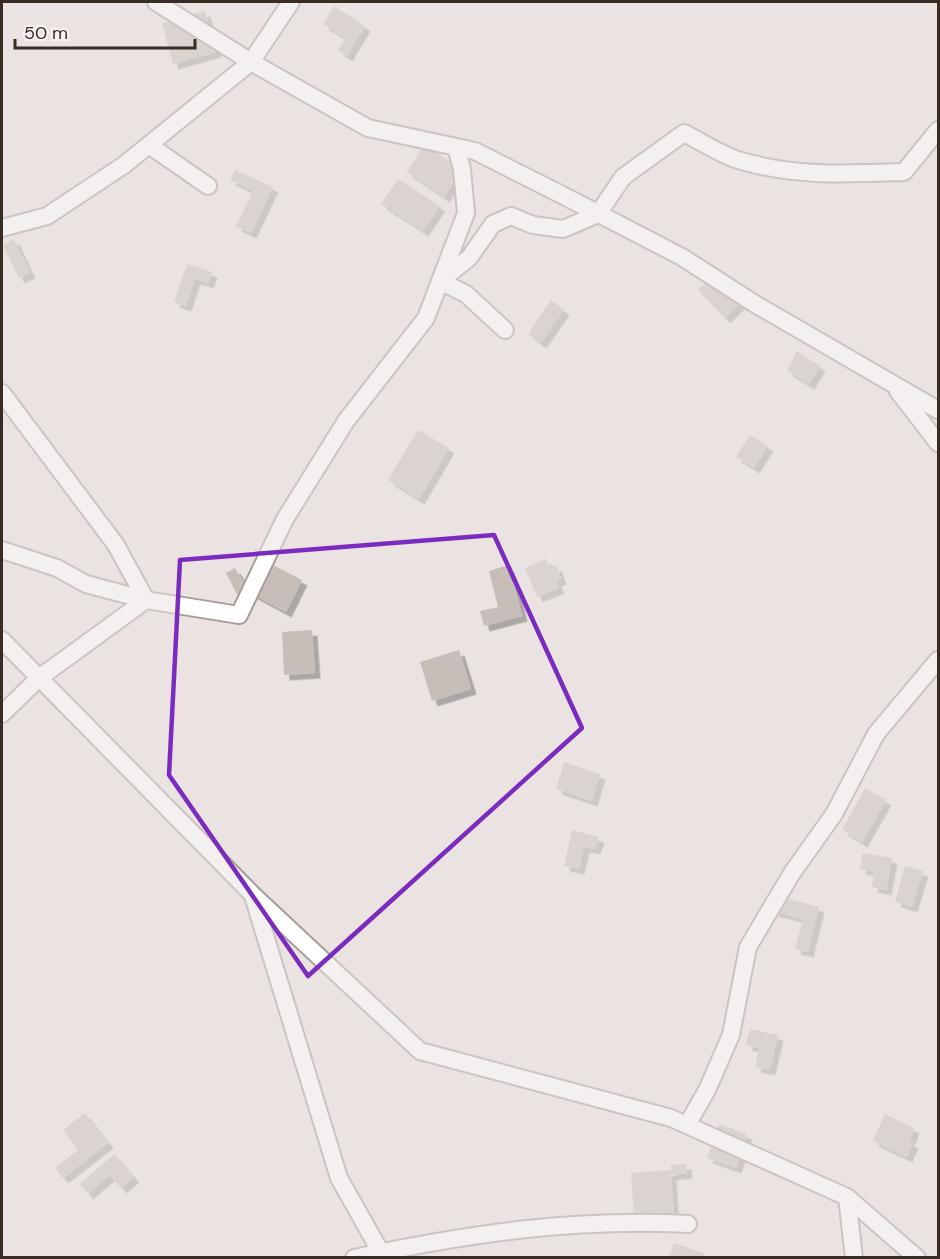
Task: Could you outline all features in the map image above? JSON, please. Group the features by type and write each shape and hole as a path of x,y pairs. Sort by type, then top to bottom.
{"street":[{"path":"156,2 251,62 368,128 475,151 682,257 755,304 939,410"},
{"path":"2,228 47,216 149,145 251,62 291,2"},
{"path":"440,281 469,258 493,224 511,216 533,225 563,229 598,214 624,177 684,133 736,159 788,173 850,174 904,172 939,130"},
{"path":"149,145 208,186"},
{"path":"2,550 57,568 86,584 146,600 238,615 285,519 346,421 426,318 466,213 462,169 456,147"},
{"path":"440,281 466,294 505,330"},
{"path":"892,383 939,443"},
{"path":"2,393 116,545 146,600"},
{"path":"2,714 39,678 146,600"},
{"path":"2,640 253,895 420,1051 670,1118 687,1125 847,1197 917,1257"},
{"path":"687,1125 707,1090 731,1035 748,947 792,873 834,814 876,734 939,660"},
{"path":"253,895 339,1178 382,1255"},
{"path":"847,1197 854,1257"},
{"path":"354,1257 382,1255 468,1235 561,1225 643,1222 688,1224"}],"highlighted area":[{"path":"494,535 582,728 308,976 169,775 180,560"}],"building":[{"path":"334,6 365,26 347,56 338,50 345,38 323,24"},
{"path":"205,11 216,52 173,64 162,23"},
{"path":"424,145 462,169 444,197 407,172"},
{"path":"235,170 273,187 251,233 236,226 253,191 230,180"},
{"path":"398,179 440,206 423,231 381,204"},
{"path":"14,239 30,273 19,278 3,245"},
{"path":"187,264 212,272 208,283 195,279 186,306 174,302"},
{"path":"713,276 739,304 725,318 698,290"},
{"path":"551,300 564,310 541,343 528,334"},
{"path":"797,351 820,366 809,384 787,371"},
{"path":"418,430 449,448 419,499 388,480"},
{"path":"750,435 768,446 754,468 736,457"},
{"path":"546,559 549,568 556,565 561,579 556,581 559,588 537,597 525,568"},
{"path":"265,561 302,580 286,612 249,592"},
{"path":"509,565 522,616 484,626 480,611 498,607 489,571"},
{"path":"235,568 249,592 239,598 226,573"},
{"path":"312,630 315,673 284,675 282,632"},
{"path":"459,650 471,689 432,701 420,662"},
{"path":"564,762 600,774 592,801 556,789"},
{"path":"865,788 886,800 862,842 842,830"},
{"path":"572,830 599,837 595,849 584,847 579,869 564,866"},
{"path":"863,853 892,858 886,890 872,887 874,871 860,869"},
{"path":"905,866 923,871 912,907 895,902"},
{"path":"778,896 819,907 808,952 795,949 803,919 773,911"},
{"path":"750,1029 778,1035 770,1070 755,1067 759,1048 746,1045"},
{"path":"85,1113 108,1143 63,1178 55,1168 78,1150 63,1130"},
{"path":"885,1114 914,1128 909,1141 913,1143 907,1157 873,1141"},
{"path":"719,1124 747,1134 736,1168 707,1158"},
{"path":"114,1154 134,1177 121,1188 110,1175 88,1194 80,1184"},
{"path":"686,1164 687,1173 671,1175 674,1218 634,1220 631,1173 671,1170 671,1165"},
{"path":"674,1243 704,1253 703,1258 669,1258"}]}
